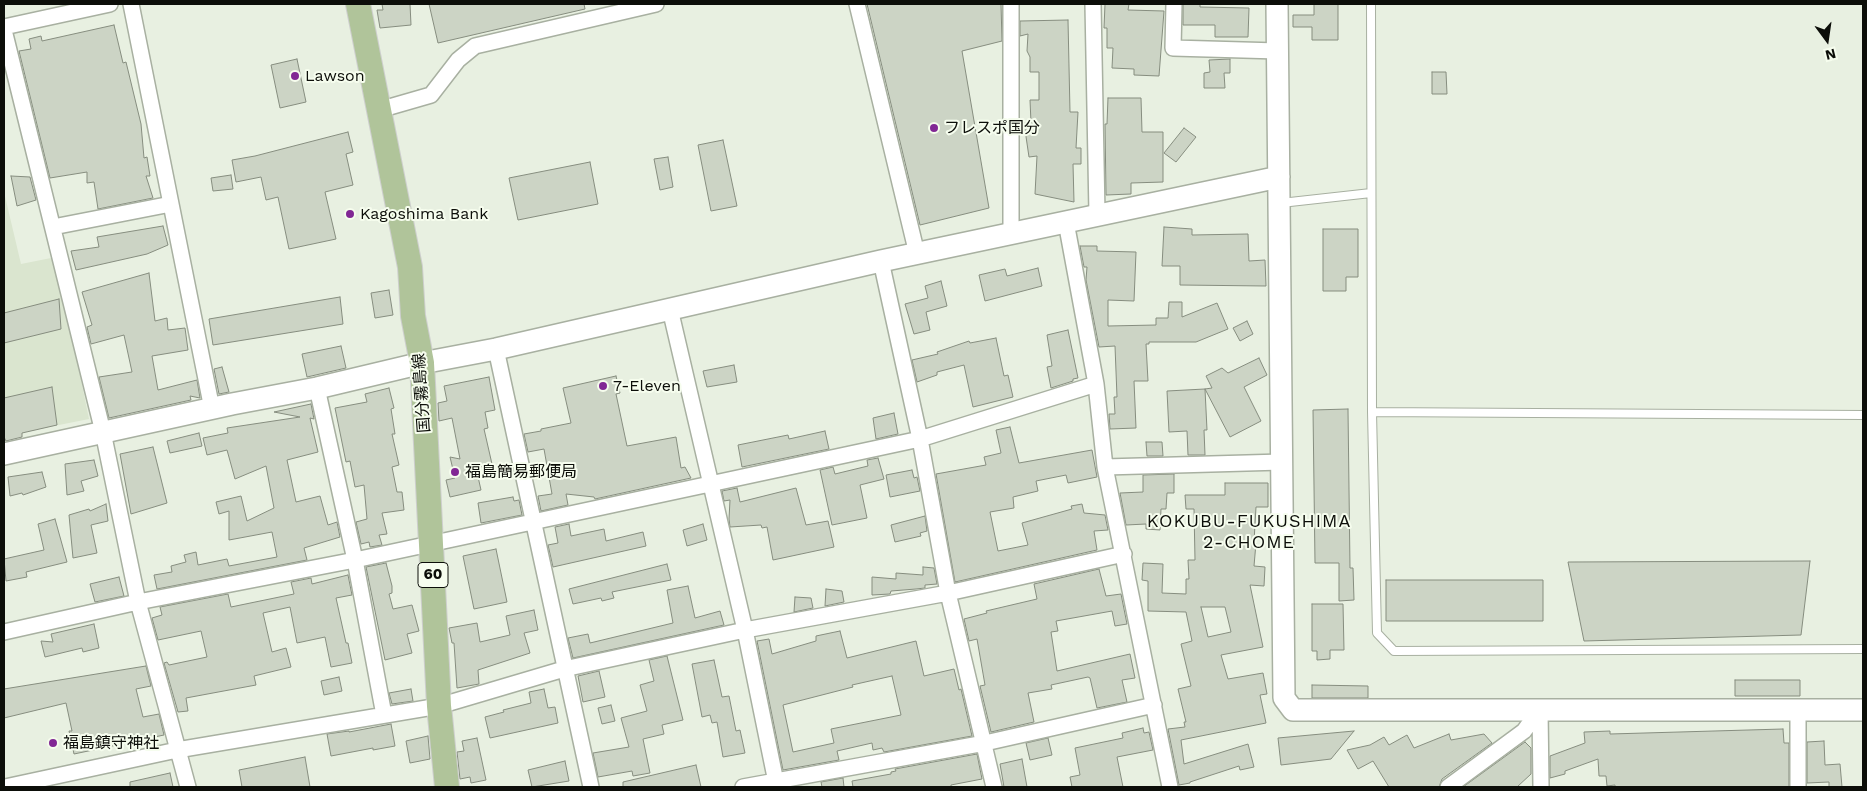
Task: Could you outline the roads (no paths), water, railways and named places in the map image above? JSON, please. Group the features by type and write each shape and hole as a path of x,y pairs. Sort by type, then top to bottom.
{"main road":[{"name":"国分霧島線","path":"358,4 410,267 413,316 422,363 439,706 447,787"}],"street":[{"path":"110,4 89,6 4,28 103,432 138,602 188,787"},
{"path":"131,4 212,409"},
{"path":"379,110 431,95 458,60 475,46 656,4"},
{"path":"857,4 917,254"},
{"path":"1011,4 1011,234"},
{"path":"1093,4 1097,214"},
{"path":"1174,4 1173,48 1278,51"},
{"path":"1277,4 1284,698 1293,710 1863,710"},
{"path":"4,454 317,388 422,363 496,349 1097,214 1279,177"},
{"path":"53,227 171,204"},
{"path":"1066,222 1096,384 1106,467 1170,787"},
{"path":"881,261 920,439 948,594 994,787"},
{"path":"670,309 745,630 776,784"},
{"path":"496,349 591,787"},
{"path":"4,632 138,602 431,544 920,439 1096,384"},
{"path":"317,388 355,560 384,716"},
{"path":"1106,467 1282,462"},
{"path":"5,787 177,750 439,706 564,669 745,630 948,594 1124,554"},
{"path":"744,787 776,784 985,743 1154,705"},
{"path":"1448,787 1524,731 1540,709"},
{"path":"1540,709 1541,787"},
{"path":"1798,711 1798,787"}],"lane":[{"path":"1371,4 1372,412 1377,633 1394,651 1863,649"},
{"path":"1280,203 1371,193"},
{"path":"1372,412 1863,415"}],"place":[{"name":"Lawson","path":"295,76"},
{"name":"フレスポ国分","path":"934,128"},
{"name":"Kagoshima Bank","path":"350,214"},
{"name":"7-Eleven","path":"603,386"},
{"name":"福島簡易郵便局","path":"455,472"},
{"name":"福島鎮守神社","path":"53,743"}],"district":[{"name":"KOKUBU-FUKUSHIMA 2-CHOME","path":"1249,532"}]}
